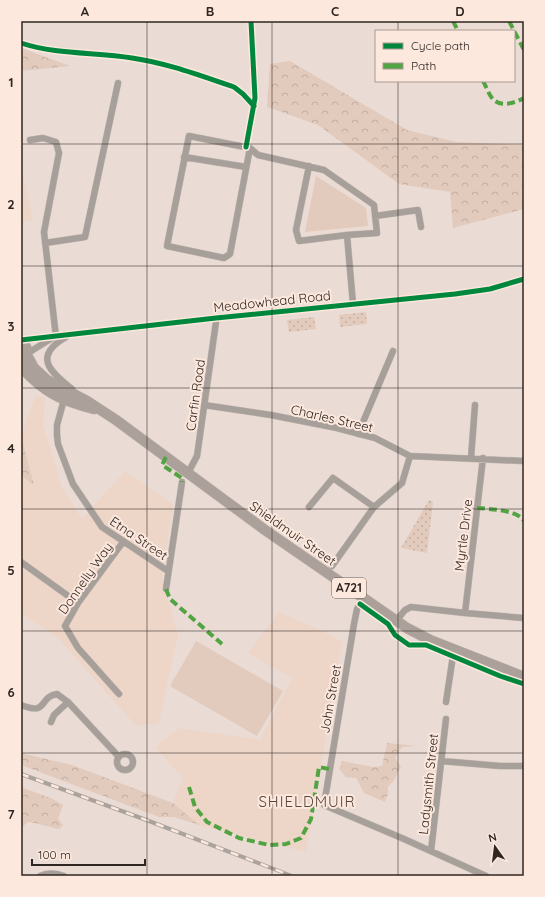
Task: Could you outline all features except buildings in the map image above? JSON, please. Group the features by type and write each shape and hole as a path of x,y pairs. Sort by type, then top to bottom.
{"main road":[{"name":"A721","path":"21,341 26,346 25,357"},
{"name":"Shieldmuir Street","path":"25,357 40,374 65,395 101,411"},
{"name":"Shieldmuir Street","path":"21,367 32,380 44,389 87,401 116,420 264,530 407,628 454,649 524,677"}],"street":[{"path":"45,243 85,237 118,83"},
{"path":"250,148 230,254 224,258 167,246 189,136 250,148 258,155 309,166 324,170 374,205 377,233 299,241 296,230 309,166"},
{"path":"30,140 43,138 56,142 59,153 44,232 56,337"},
{"path":"184,157 246,168"},
{"path":"375,216 418,210 421,227"},
{"path":"347,235 353,304"},
{"name":"Meadowhead Road","path":"21,341 42,337 56,337 216,318 462,293 490,289 524,279"},
{"name":"Carfin Road","path":"188,473 196,456 216,318"},
{"name":"Meadowhead Road","path":"69,335 56,343 49,351 47,361 49,367 61,381 87,401"},
{"name":"Meadowhead Road","path":"25,357 41,344 56,337"},
{"path":"358,434 393,351"},
{"name":"Etna Street","path":"65,395 57,425 57,434 58,444 73,484 102,527 168,571"},
{"name":"Charles Street","path":"204,405 337,428 375,438 410,456 483,458 524,461"},
{"path":"472,458 475,405"},
{"path":"332,566 374,507 402,483 410,456"},
{"name":"Myrtle Drive","path":"465,614 483,458"},
{"path":"309,507 333,478 374,507"},
{"path":"166,589 182,482"},
{"name":"Donnelly Way","path":"119,694 78,648 65,626 78,603 123,542"},
{"path":"21,562 78,603"},
{"name":"John Street","path":"363,598 357,609 354,624 324,805 431,851"},
{"path":"396,621 405,610 411,607 465,614 524,618"},
{"path":"446,702 454,649"},
{"path":"21,704 35,709 40,707 47,698 57,694 68,702 119,757"},
{"path":"51,722 54,715 68,702"},
{"name":"Ladysmith Street","path":"431,851 446,719"},
{"path":"441,761 500,766 524,766"},
{"path":"431,851 486,876"},
{"path":"40,876 49,873 56,873 64,876"}],"shaded area":[{"path":"21,165 33,220 21,222"},
{"path":"36,395 45,398 43,425 62,488 82,519 125,471 173,504 162,577 178,635 159,723 136,726 59,639 21,613 21,476 34,485 21,435"},
{"path":"279,612 326,633 342,642 306,852 199,825 173,803 183,778 155,747 179,728 260,740 292,678 248,653"}],"green space":[{"path":"21,48 70,66 21,71"},
{"path":"290,61 407,130 457,142 524,145 524,209 453,228 450,192 399,184 318,125 267,107 270,64"},
{"path":"316,176 366,208 368,226 305,232"},
{"path":"366,312 367,324 340,327 339,315"},
{"path":"314,317 316,329 289,332 287,320"},
{"path":"21,436 34,485 21,476"},
{"path":"429,500 433,502 427,553 401,548"},
{"path":"196,641 283,691 257,736 170,686"},
{"path":"387,743 417,746 402,747 395,758 401,767 394,780 388,787 388,794 385,802 364,793 356,778 346,777 339,769 342,761 373,767 382,766"},
{"path":"21,751 25,754 72,765 173,803 199,825 174,817 159,817 21,765"},
{"path":"21,787 53,799 63,805 58,819 63,825 59,829 28,822 21,828"}],"railway":[{"path":"21,774 292,876"}],"marked path":[{"path":"453,21 458,30"},
{"path":"509,21 514,30"},
{"path":"515,33 524,50"},
{"path":"483,82 489,94 499,103 508,104 524,98"},
{"path":"166,457 162,465 182,478 182,482"},
{"path":"477,508 510,512 521,517 524,521"},
{"path":"166,589 170,599 222,644"},
{"path":"189,787 195,807 207,822 239,838 269,845 286,844 301,838 311,819 319,767 329,769"}],"cycle path":[{"path":"246,147 255,98 251,21"},
{"path":"21,43 48,50 118,56 171,66 234,87 254,106"},
{"path":"21,340 216,318 455,294 490,289 524,279"},
{"path":"360,604 388,624 395,635 409,645 426,645 500,676 524,684"}],"district":[{"name":"SHIELDMUIR","path":"307,802"}]}
